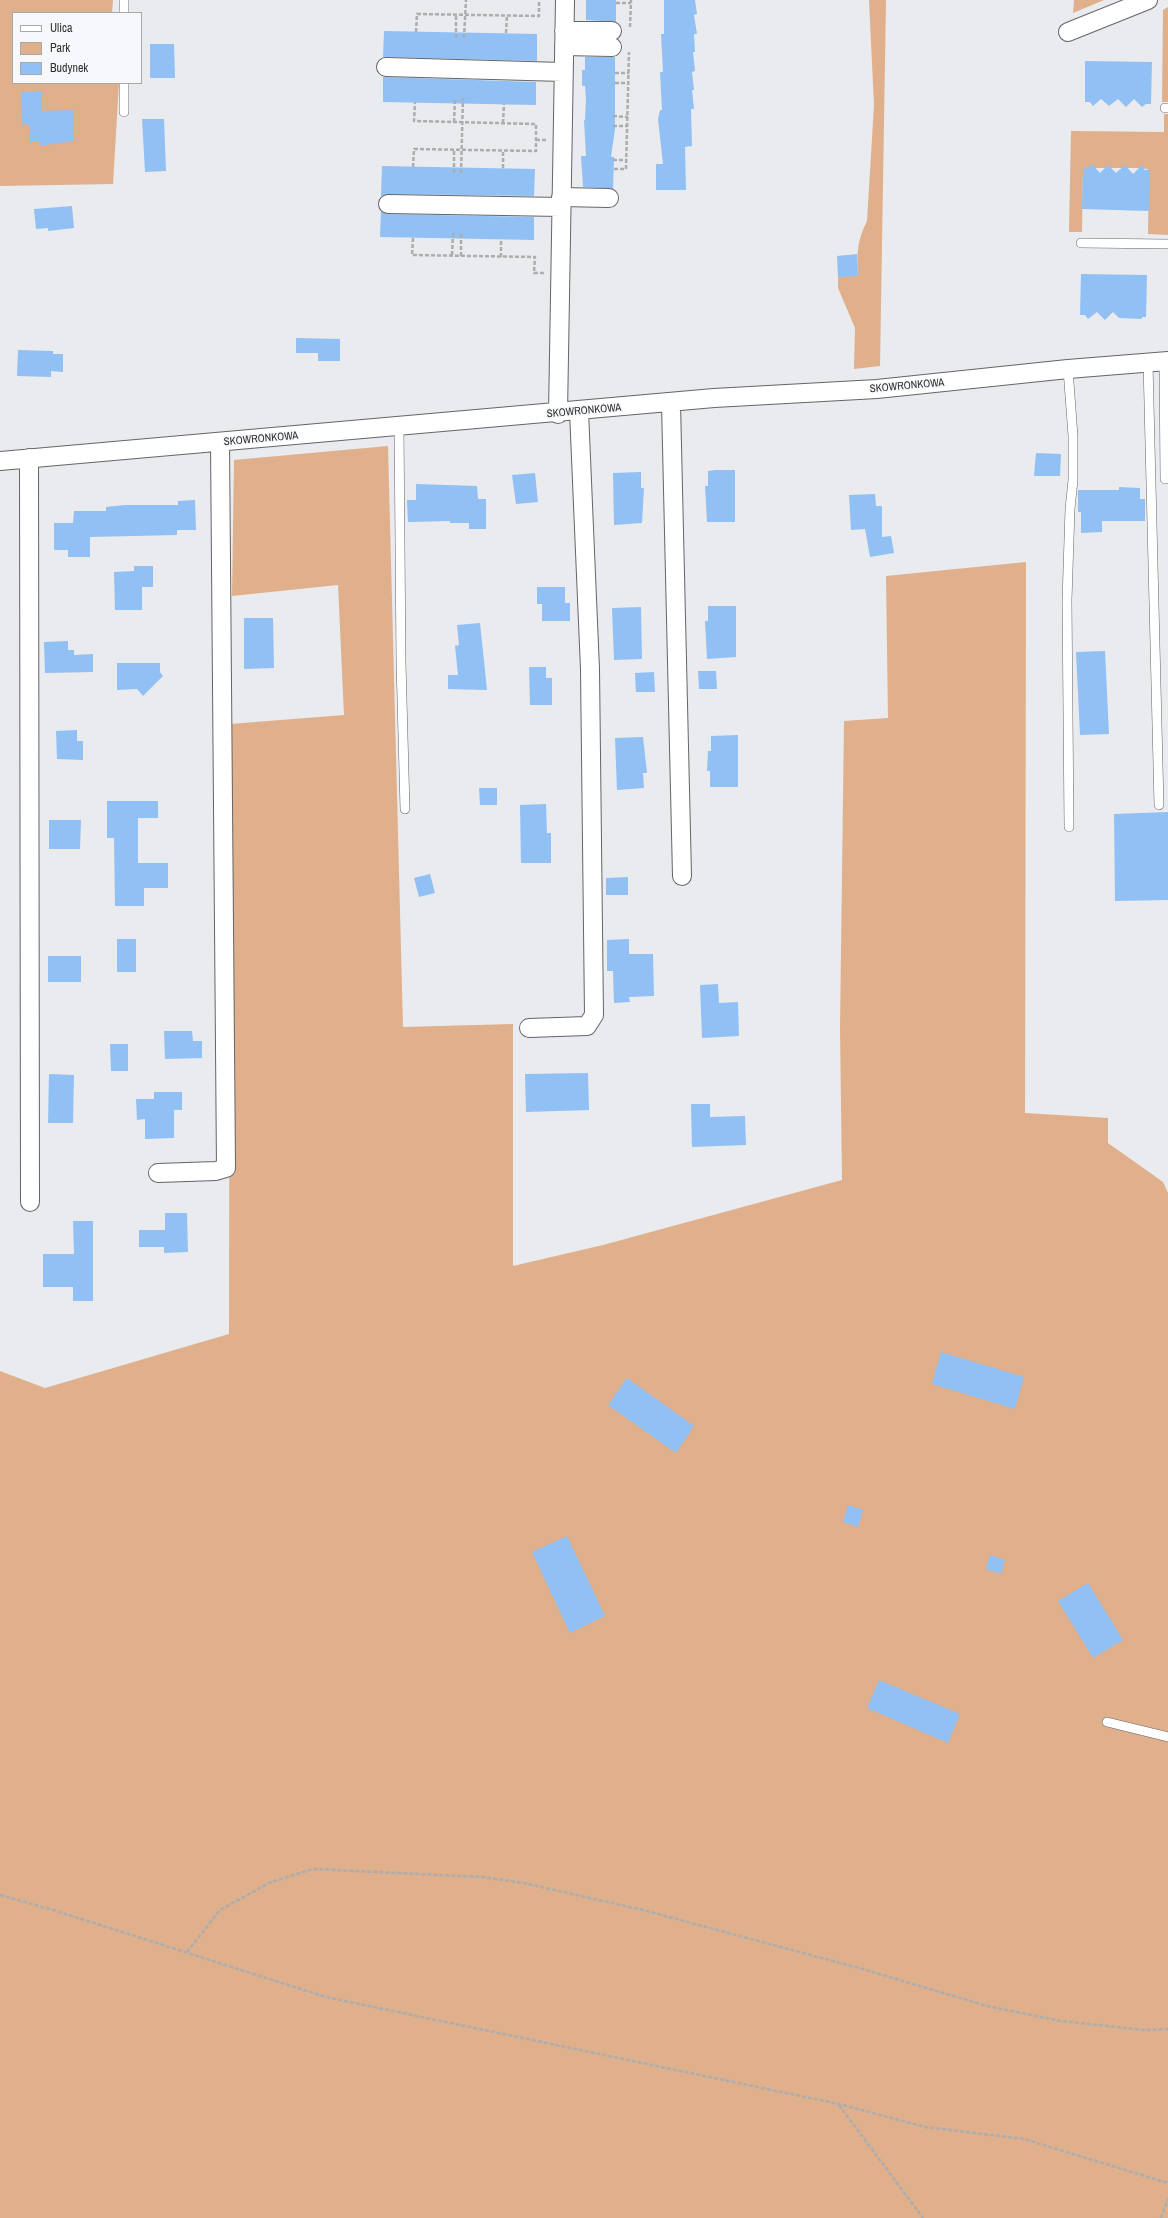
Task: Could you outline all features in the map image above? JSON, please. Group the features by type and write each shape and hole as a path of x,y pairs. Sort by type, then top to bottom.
{"street":[{"path":"558,414 565,0"},
{"path":"1068,32 1148,0"},
{"path":"564,38 618,43"},
{"path":"386,67 563,72"},
{"path":"388,204 561,202 610,198"},
{"name":"SKOWRONKOWA","path":"0,461 558,414 671,403 884,389 1068,369 1160,362"},
{"path":"671,403 682,876"},
{"path":"529,1028 587,1026 594,1015 590,669 579,411"},
{"path":"158,1173 216,1172 226,1168 220,442"},
{"path":"29,458 28,887 30,1202"}],"lane":[{"path":"124,0 124,12"},
{"path":"124,84 124,112"},
{"path":"1081,243 1168,244"},
{"path":"1160,362 1165,480 1168,479"},
{"path":"1159,805 1160,362"},
{"path":"1068,369 1073,436 1073,480 1070,509 1067,600 1069,827"},
{"path":"399,427 401,662 405,809"},
{"path":"1107,1722 1168,1737"}],"path":[{"path":"464,38 466,0"},
{"path":"416,32 417,14 539,16 539,0"},
{"path":"616,3 631,2 630,34"},
{"path":"456,14 456,38"},
{"path":"506,33 507,15"},
{"path":"614,169 626,169 627,160 629,73 618,43"},
{"path":"615,73 629,73"},
{"path":"615,83 629,83"},
{"path":"454,122 455,98"},
{"path":"461,173 463,98"},
{"path":"414,167 414,149 536,151 536,124 414,121 415,102"},
{"path":"503,123 504,104"},
{"path":"613,116 628,117"},
{"path":"613,126 627,126"},
{"path":"454,150 454,173"},
{"path":"503,151 503,168"},
{"path":"613,160 627,160"},
{"path":"452,255 453,233"},
{"path":"461,233 461,256"},
{"path":"412,238 412,254 535,257 534,273"},
{"path":"501,239 501,257"},
{"path":"187,1952 220,1910 271,1882 314,1869 482,1877 524,1883 643,1910 859,1968 987,2006 1061,2021 1144,2030 1168,2029"},
{"path":"0,1895 187,1952 326,1997 839,2104 925,2127 1024,2139 1168,2183"},
{"path":"839,2104 923,2218"},
{"path":"1161,2218 1168,2200"}],"green space":[{"path":"0,0 113,0 112,12 12,12 12,84 119,84 113,184 0,186"},
{"path":"869,0 886,0 880,366 854,369 855,328 838,288 838,277 858,275 858,247 867,221 874,105"},
{"path":"1074,0 1104,0 1073,13"},
{"path":"1168,7 1168,102 1162,102 1163,10"},
{"path":"1164,114 1168,114 1168,235 1148,234 1149,170 1143,168 1083,168 1082,232 1069,232 1071,131 1164,132"},
{"path":"388,446 403,1027 513,1024 513,1266 603,1245 842,1180 840,1028 844,721 888,718 886,576 1026,562 1025,1113 1108,1118 1108,1143 1163,1182 1168,1193 1168,2218 0,2218 0,1371 45,1388 229,1334 230,724 344,715 338,585 232,596 234,460"}],"building":[{"path":"586,0 616,0 616,22 586,20"},
{"path":"664,0 695,0 697,14 694,15 697,34 694,34 695,52 693,52 695,71 692,72 694,109 691,109 692,146 685,147 686,190 656,190 656,164 663,164 658,119 660,110 662,110 660,72 663,72 661,34 664,34"},
{"path":"384,31 537,34 537,61 383,57"},
{"path":"150,44 174,44 175,78 150,78"},
{"path":"585,57 615,57 615,129 611,157 614,157 613,189 583,187 581,156 586,156 584,120 586,99 585,86 582,86 582,70 585,70"},
{"path":"1085,61 1152,62 1151,104 1146,104 1142,107 1134,99 1126,107 1118,99 1109,106 1101,99 1093,106 1090,102 1085,102"},
{"path":"383,77 536,82 536,105 383,102"},
{"path":"42,91 42,111 74,110 74,141 45,145 40,145 40,142 29,142 29,124 22,125 21,92"},
{"path":"142,119 164,119 166,171 145,172"},
{"path":"1092,164 1100,173 1108,165 1116,173 1125,165 1133,174 1142,165 1145,170 1150,170 1149,211 1082,209 1083,168 1088,168"},
{"path":"382,166 535,169 534,196 388,194 381,196"},
{"path":"72,206 74,228 48,231 48,228 36,229 34,209"},
{"path":"381,211 388,214 534,217 534,240 380,237"},
{"path":"857,254 858,276 838,277 837,256"},
{"path":"1081,274 1147,275 1146,317 1142,317 1142,319 1119,318 1113,312 1105,320 1097,312 1088,319 1085,315 1080,315"},
{"path":"296,338 340,339 340,361 318,361 318,353 296,353"},
{"path":"18,350 53,351 53,354 63,354 63,372 51,371 51,377 17,376"},
{"path":"1036,453 1061,454 1060,476 1034,476"},
{"path":"735,470 735,522 707,522 705,486 708,486 708,471"},
{"path":"641,472 641,488 644,488 642,523 614,525 613,473"},
{"path":"535,473 538,502 516,504 512,475"},
{"path":"416,484 477,486 478,499 486,499 486,529 469,529 469,523 450,523 450,521 408,522 407,500 416,500"},
{"path":"1119,487 1140,488 1140,499 1145,499 1145,521 1102,521 1102,532 1081,533 1081,512 1078,512 1078,490 1119,490"},
{"path":"875,494 876,506 882,506 882,537 891,536 894,553 870,557 865,529 851,530 849,495"},
{"path":"195,500 196,530 177,530 177,535 90,537 90,557 68,557 68,550 54,550 54,523 73,523 74,511 106,511 106,507 125,505 178,505 178,501"},
{"path":"134,566 153,566 153,587 142,587 142,610 115,610 114,572 134,571"},
{"path":"537,587 565,587 565,603 570,603 570,621 542,621 542,604 537,604"},
{"path":"708,606 736,606 736,657 707,659 705,621 708,621"},
{"path":"641,607 642,659 614,660 612,608"},
{"path":"244,618 273,618 274,668 244,669"},
{"path":"480,623 487,690 448,689 448,675 458,675 455,646 459,645 457,625"},
{"path":"68,641 68,650 74,650 74,655 93,654 93,672 45,673 44,642"},
{"path":"1105,651 1109,734 1080,735 1076,652"},
{"path":"117,663 160,663 160,672 163,676 143,696 137,689 117,690"},
{"path":"529,667 546,667 546,678 552,678 552,705 530,705"},
{"path":"698,671 716,671 717,689 699,689"},
{"path":"654,672 655,692 636,692 635,673"},
{"path":"77,730 77,741 83,741 83,760 57,759 56,731"},
{"path":"738,735 738,787 710,787 710,771 707,771 708,751 711,751 711,736"},
{"path":"643,737 647,773 643,773 644,788 617,790 615,738"},
{"path":"479,788 497,788 497,805 480,805"},
{"path":"107,801 158,801 158,818 138,818 138,863 168,863 168,888 144,888 144,906 115,906 114,838 107,838"},
{"path":"546,804 547,833 551,833 551,863 521,863 520,805"},
{"path":"1168,812 1168,900 1115,901 1114,814"},
{"path":"49,820 81,820 80,849 49,849"},
{"path":"430,874 435,893 419,897 414,878"},
{"path":"628,877 628,895 606,895 606,878"},
{"path":"117,939 136,939 136,972 117,972"},
{"path":"629,939 629,954 653,954 654,996 629,997 630,1002 614,1003 613,971 607,971 607,940"},
{"path":"48,956 81,956 81,982 48,982"},
{"path":"718,984 719,1003 738,1002 739,1036 702,1038 700,985"},
{"path":"164,1031 192,1031 193,1041 202,1041 202,1058 165,1059"},
{"path":"110,1044 128,1044 128,1071 111,1071"},
{"path":"588,1073 589,1110 526,1112 525,1074"},
{"path":"49,1074 74,1075 73,1123 48,1123"},
{"path":"154,1092 182,1092 182,1110 174,1110 174,1138 145,1139 145,1119 137,1120 136,1099 154,1099"},
{"path":"691,1104 710,1104 710,1117 745,1116 746,1145 692,1147"},
{"path":"165,1213 187,1213 188,1252 164,1253 164,1247 139,1247 139,1230 165,1230"},
{"path":"73,1221 93,1221 93,1301 73,1301 73,1287 43,1287 43,1254 74,1254"},
{"path":"941,1352 1024,1377 1015,1409 932,1384"},
{"path":"627,1378 694,1426 676,1453 608,1405"},
{"path":"848,1505 863,1510 858,1527 843,1522"},
{"path":"567,1536 605,1616 570,1633 532,1552"},
{"path":"990,1555 1005,1560 1001,1574 986,1569"},
{"path":"1088,1583 1123,1640 1093,1658 1058,1601"},
{"path":"879,1680 960,1714 948,1743 867,1708"}]}
